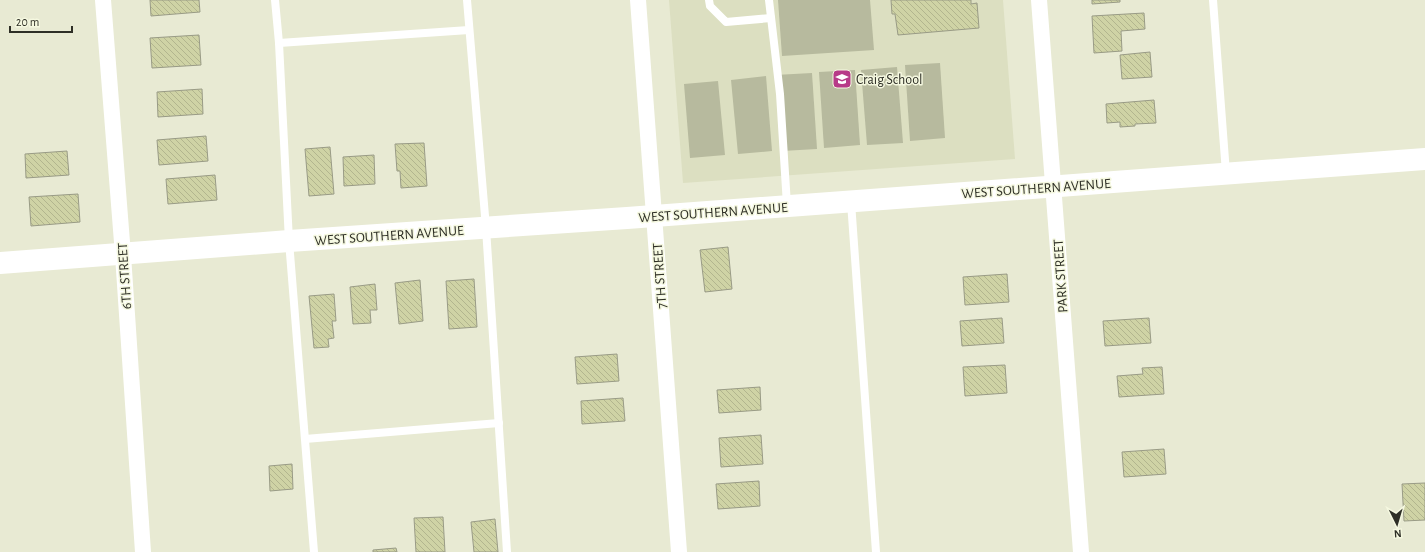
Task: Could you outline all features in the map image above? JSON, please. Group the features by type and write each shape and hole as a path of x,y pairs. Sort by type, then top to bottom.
{"street":[{"name":"6TH STREET","path":"103,0 123,255 143,552"},
{"name":"7TH STREET","path":"638,0 679,552"},
{"name":"PARK STREET","path":"1039,0 1081,552"},
{"name":"WEST SOUTHERN AVENUE","path":"0,263 1425,159"}],"lane":[{"path":"275,0 279,43 289,241 314,552"},
{"path":"467,0 486,228 507,552"},
{"path":"709,0 710,6 726,22 771,18"},
{"path":"769,0 780,94 787,206"},
{"path":"1213,0 1226,173"},
{"path":"279,43 469,30"},
{"path":"851,202 876,552"},
{"path":"305,439 499,423"}],"shaded area":[{"name":"Craig School","path":"669,0 1003,0 1015,159 683,183"},
{"path":"778,0 870,0 874,50 782,56"},
{"path":"940,63 945,138 910,141 905,65"},
{"path":"897,67 903,143 867,145 861,70"},
{"path":"855,70 860,145 824,148 819,72"},
{"path":"812,73 817,149 782,151 775,75"},
{"path":"766,76 772,151 738,154 731,80"},
{"path":"718,81 725,155 690,158 684,84"}],"building":[{"path":"150,0 199,0 200,12 151,16"},
{"path":"891,0 971,0 971,4 977,3 979,28 898,35 895,14 892,14"},
{"path":"1092,0 1120,0 1120,2 1092,4"},
{"path":"1144,13 1145,29 1121,31 1122,51 1094,53 1092,16"},
{"path":"199,35 201,65 152,68 150,38"},
{"path":"1150,52 1152,77 1122,79 1120,55"},
{"path":"202,89 203,114 158,117 157,92"},
{"path":"1154,100 1156,123 1135,124 1135,126 1120,127 1120,122 1107,123 1106,104"},
{"path":"206,136 208,161 159,165 157,140"},
{"path":"424,143 427,186 401,188 400,171 397,171 395,144"},
{"path":"330,147 334,194 309,196 305,149"},
{"path":"67,151 69,175 26,178 25,154"},
{"path":"374,155 375,184 344,186 343,157"},
{"path":"215,175 217,200 168,204 166,179"},
{"path":"78,194 80,222 31,226 29,197"},
{"path":"728,247 732,289 705,292 700,250"},
{"path":"1007,274 1009,302 965,305 963,277"},
{"path":"474,279 477,327 449,329 446,281"},
{"path":"420,280 423,321 399,324 395,283"},
{"path":"375,284 377,310 370,310 371,323 353,324 350,287"},
{"path":"334,294 336,321 332,321 334,338 328,339 329,347 314,348 309,296"},
{"path":"1002,318 1004,343 962,346 960,321"},
{"path":"1149,318 1151,343 1105,346 1103,321"},
{"path":"617,354 619,381 577,384 575,357"},
{"path":"1005,365 1007,393 965,396 963,367"},
{"path":"1162,367 1164,394 1119,397 1117,376 1143,374 1142,368"},
{"path":"760,387 761,410 719,413 717,390"},
{"path":"623,398 625,421 582,424 581,401"},
{"path":"761,435 763,464 721,467 719,438"},
{"path":"1164,449 1166,474 1124,477 1122,452"},
{"path":"292,464 293,489 270,491 269,466"},
{"path":"759,481 760,506 718,509 716,484"},
{"path":"1425,483 1425,520 1404,521 1402,484"},
{"path":"443,517 445,552 416,552 414,518"},
{"path":"495,519 498,552 474,552 471,522"},
{"path":"396,548 397,552 373,552 373,550"}],"place":[{"name":"Craig School","path":"842,79"}]}
